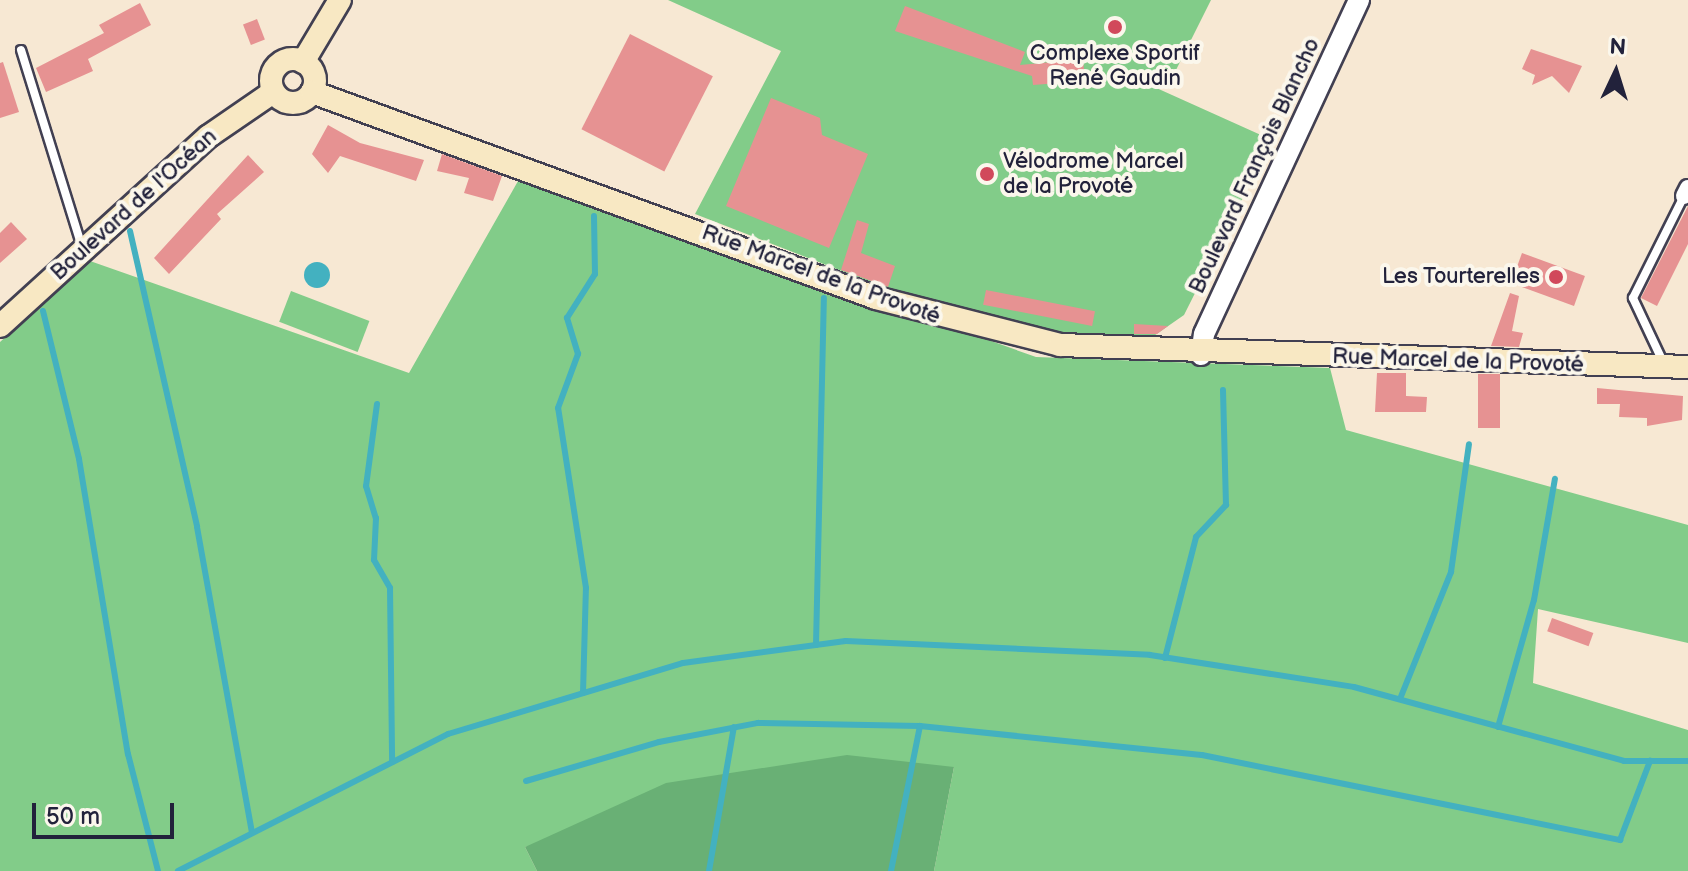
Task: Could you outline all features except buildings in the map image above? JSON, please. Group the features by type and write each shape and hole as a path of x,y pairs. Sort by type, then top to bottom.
{"main road":[{"path":"303,62 340,0"},
{"path":"303,62 315,79 312,92 293,103 273,92 277,65 303,62"},
{"name":"Boulevard de l'Océan","path":"0,326 209,136 273,92"},
{"name":"Rue Marcel de la Provoté","path":"312,92 924,314 1060,345 1201,355 1677,367"}],"street":[{"name":"Boulevard François Blancho","path":"1201,355 1204,334 1359,0"}],"lane":[{"path":"21,50 84,251"},
{"path":"1677,367 1633,298 1686,192"}],"green space":[{"name":"Vélodrome Marcel de la Provoté","path":"668,0 1211,0 1172,78 1152,86 1272,140 1184,315 1148,340 1048,331 893,291 695,214 781,51"},
{"path":"522,174 1036,357 1330,368 1346,430 1688,525 1688,643 1538,609 1533,683 1688,730 1688,871 934,871 954,767 525,847 537,871 0,871 0,342 90,261 409,373"},
{"path":"291,291 369,321 358,352 279,322"},
{"path":"847,755 954,767 934,871 537,871 525,847 666,783"}],"water":[{"path":"317,262 326,266 330,275 326,284 317,288 308,284 304,275 308,266"}],"waterway":[{"path":"583,693 586,588 558,408 578,354 567,318 595,274 594,216"},
{"path":"130,231 197,527 252,832"},
{"path":"816,645 824,298"},
{"path":"43,311 79,459 128,754 158,871"},
{"path":"1165,658 1196,537 1226,505 1223,390"},
{"path":"377,404 366,486 376,518 374,560 390,588 392,762"},
{"path":"1400,699 1451,572 1469,444"},
{"path":"1498,727 1534,600 1555,479"},
{"path":"178,871 448,734 683,663 846,641 1150,655 1354,687 1624,761 1688,761"},
{"path":"526,781 659,742 758,723 920,726 1202,755 1620,840 1650,761"},
{"path":"891,871 920,726"},
{"path":"709,871 734,727"}],"place":[{"name":"Complexe Sportif René Gaudin","path":"1115,27"},
{"name":"Vélodrome Marcel de la Provoté","path":"987,174"},
{"name":"Les Tourterelles","path":"1556,277"}]}
